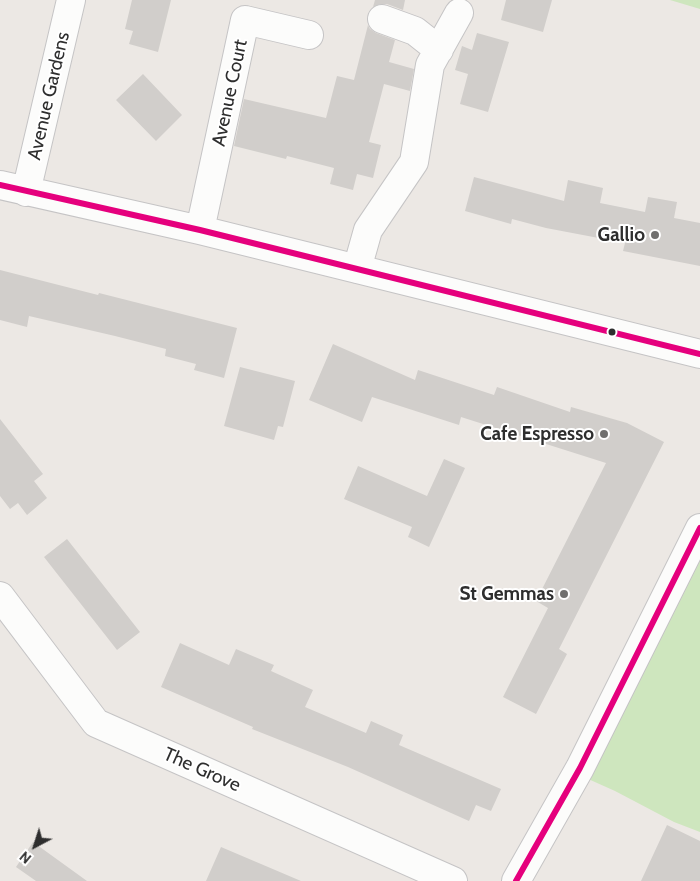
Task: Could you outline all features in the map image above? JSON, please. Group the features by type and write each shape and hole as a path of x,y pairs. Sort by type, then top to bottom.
{"street":[{"name":"Avenue Gardens","path":"26,192 71,0"},
{"path":"357,269 368,230 414,162 430,65 459,13"},
{"path":"382,19 415,32 439,50"},
{"name":"Avenue Court","path":"200,230 245,20 309,35"},
{"path":"0,185 200,230 700,354"},
{"path":"516,881 580,768 700,528"},
{"name":"The Grove","path":"0,596 96,723 454,881"}],"green space":[{"path":"670,0 700,0 700,9"},
{"path":"700,554 700,832 674,822 615,791 577,774"}],"building":[{"path":"132,0 171,0 158,52 129,44 133,31 125,29"},
{"path":"375,0 405,0 403,10 387,4 373,7"},
{"path":"506,0 552,0 543,32 501,20"},
{"path":"368,25 376,33 395,40 389,62 414,69 410,91 384,84 369,142 381,145 373,178 357,174 353,190 330,184 334,168 287,156 286,159 234,146 244,99 326,118 337,76 354,80"},
{"path":"477,33 509,42 488,112 460,104 468,74 455,70 462,46 472,50"},
{"path":"143,74 182,115 156,141 116,100"},
{"path":"474,177 564,201 568,180 603,188 600,203 645,212 648,197 677,202 674,218 700,223 700,266 623,251 625,243 546,228 512,219 511,224 465,211"},
{"path":"0,270 237,328 224,378 194,370 196,364 165,356 166,349 29,316 27,327 0,320"},
{"path":"333,344 415,380 418,370 494,395 497,387 570,412 571,407 627,423 664,442 559,649 567,654 536,714 503,697 548,608 536,601 606,463 461,417 459,425 372,397 362,422 309,400"},
{"path":"240,367 295,381 283,427 278,426 274,440 224,426"},
{"path":"0,419 43,474 34,481 47,498 27,515 18,503 10,509 0,496"},
{"path":"444,459 465,468 429,547 408,537 412,527 344,499 358,466 427,496"},
{"path":"67,539 140,632 117,650 44,557"},
{"path":"180,643 229,665 236,649 274,665 271,671 313,690 305,707 366,733 371,721 403,735 399,745 501,789 491,811 476,805 469,821 348,767 252,729 253,727 161,687"},
{"path":"667,825 700,841 700,881 641,881"},
{"path":"33,842 87,881 36,881 16,867"},
{"path":"221,847 301,881 206,881"}],"transit line":[{"path":"0,185 200,230 700,354"},
{"path":"516,881 580,768 700,528"}],"place":[{"name":"Gallio","path":"655,235"},
{"name":"Cafe Espresso","path":"604,434"},
{"name":"St Gemmas","path":"564,594"}]}
